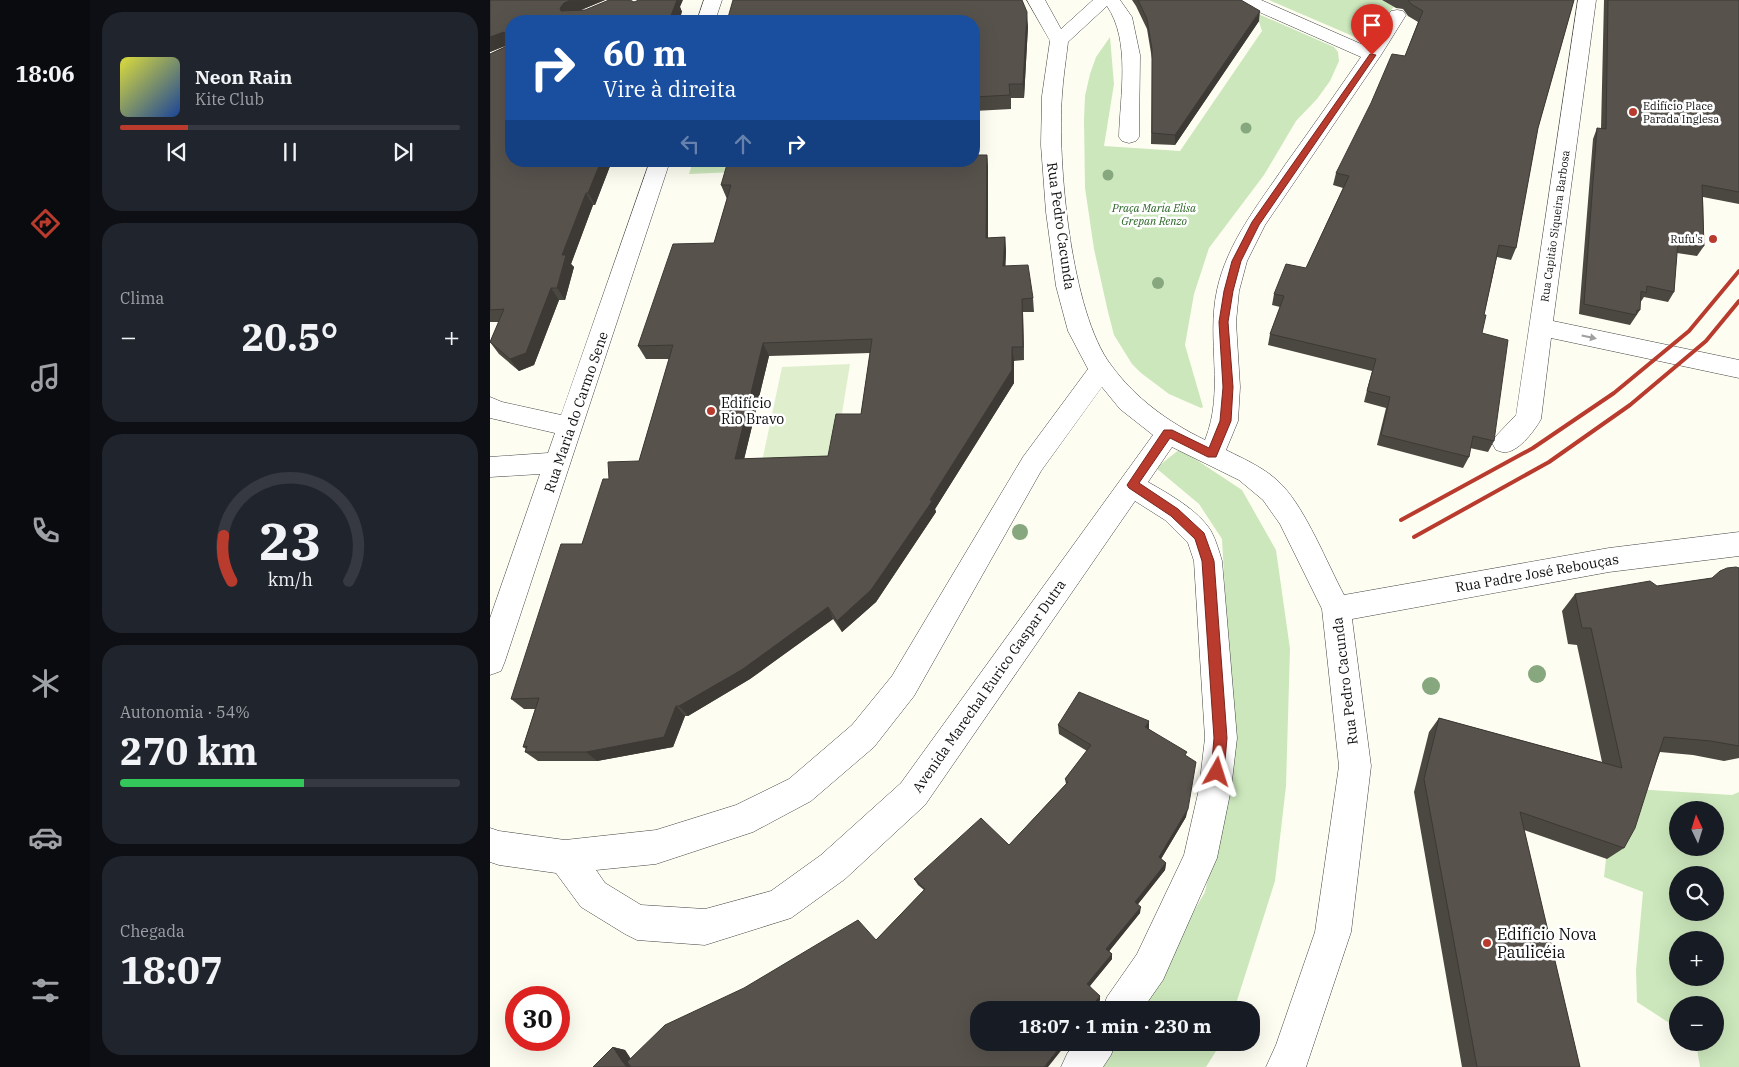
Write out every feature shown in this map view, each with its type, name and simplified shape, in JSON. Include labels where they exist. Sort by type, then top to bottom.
[{"type":"street","points":[[708,15],[713,0]]},
{"type":"street","points":[[1036,0],[1059,41],[1103,0]]},
{"type":"street","points":[[1111,0],[1123,17],[1131,55],[1129,137]]},
{"type":"street","points":[[1247,0],[1372,55]]},
{"type":"street","name":"Rua Capitão Siqueira Barbosa","points":[[1505,443],[1528,419],[1587,0]]},
{"type":"street","points":[[1212,454],[1226,421],[1228,387],[1224,322],[1228,291],[1236,261],[1255,224],[1372,55],[1397,15]]},
{"type":"street","name":"Rua Pedro Cacunda","points":[[1059,41],[1052,96],[1050,144],[1067,286],[1080,331],[1100,370],[1130,402],[1168,433],[1248,473],[1272,492],[1290,517],[1336,609],[1355,766],[1333,932],[1292,1055],[1285,1067]]},
{"type":"street","name":"Rua Maria do Carmo Sene","points":[[490,661],[658,167]]},
{"type":"street","points":[[1541,327],[1739,369]]},
{"type":"street","points":[[490,845],[499,848],[565,857],[656,847],[741,820],[800,790],[863,736],[903,686],[1032,464],[1100,370]]},
{"type":"street","points":[[490,406],[494,410],[571,427]]},
{"type":"street","name":"Avenida Marechal Eurico Gaspar Dutra","points":[[565,857],[594,896],[637,922],[705,928],[779,906],[833,867],[913,794],[1168,433]]},
{"type":"street","points":[[490,467],[558,463]]},
{"type":"street","points":[[1126,1001],[1150,966],[1200,858],[1216,789],[1221,738],[1208,561],[1200,537],[1174,512],[1132,485]]},
{"type":"street","name":"Rua Padre José Rebouças","points":[[1336,609],[1609,560],[1739,544]]},
{"type":"street","points":[[1080,1067],[1092,1051]]},
{"type":"green space","points":[[1269,0],[1382,0],[1394,7],[1362,40]]},
{"type":"green space","name":"Praça Maria Elisa Grepan Renzo","points":[[1256,13],[1334,47],[1338,52],[1339,61],[1330,81],[1317,99],[1296,121],[1264,175],[1209,248],[1194,294],[1185,345],[1203,407],[1201,408],[1169,394],[1141,373],[1132,364],[1114,335],[1094,249],[1085,188],[1085,96],[1096,57],[1110,37],[1114,84],[1104,146],[1180,151],[1262,31]]},
{"type":"green space","points":[[691,167],[737,167],[736,172],[689,174]]},
{"type":"green space","points":[[850,364],[833,469],[760,471],[782,367]]},
{"type":"green space","points":[[1180,449],[1242,490],[1276,550],[1290,649],[1286,786],[1275,881],[1237,1001],[1141,1001],[1205,892],[1233,765],[1222,539],[1199,504],[1156,468]]},
{"type":"green space","points":[[1634,789],[1732,795],[1739,792],[1739,1067],[1700,1067],[1697,1051],[1724,1051],[1724,996],[1669,996],[1669,1023],[1637,1002],[1636,970],[1643,892],[1604,877],[1606,859]]},
{"type":"green space","points":[[1112,1051],[1216,1051],[1206,1067],[1103,1067]]},
{"type":"building","points":[[490,0],[571,0],[564,3],[560,8],[561,11],[585,10],[609,0],[630,0],[634,2],[639,0],[677,0],[671,15],[505,15],[505,33],[490,37]]},
{"type":"building","points":[[733,0],[1022,0],[1027,12],[1023,84],[1009,84],[1010,95],[980,97],[980,15],[729,15]]},
{"type":"building","points":[[1138,0],[1241,0],[1260,11],[1175,135],[1152,133],[1152,49],[1147,19]]},
{"type":"building","points":[[1408,0],[1574,0],[1538,128],[1516,248],[1499,245],[1484,315],[1486,315],[1482,333],[1508,340],[1494,441],[1473,436],[1469,457],[1381,435],[1390,397],[1367,391],[1376,359],[1270,334],[1284,296],[1274,294],[1286,264],[1306,268],[1349,176],[1336,173],[1371,103],[1392,54],[1405,56],[1423,11]]},
{"type":"building","points":[[1608,0],[1739,0],[1739,192],[1702,185],[1704,246],[1678,241],[1674,292],[1647,286],[1646,293],[1641,291],[1640,310],[1637,310],[1636,315],[1584,304],[1597,128],[1606,129]]},
{"type":"building","points":[[505,47],[505,167],[599,167],[588,193],[586,193],[562,255],[566,255],[557,288],[551,288],[526,353],[510,359],[490,342],[504,309],[490,310],[490,54]]},
{"type":"building","points":[[980,155],[987,155],[986,238],[1005,237],[1003,266],[1028,265],[1033,298],[1022,299],[1023,347],[1012,347],[1012,370],[930,500],[933,500],[871,590],[837,621],[828,607],[743,669],[676,706],[664,737],[586,752],[525,752],[527,746],[523,747],[539,698],[511,699],[561,544],[582,544],[603,479],[609,479],[608,462],[639,461],[673,345],[638,346],[673,244],[714,243],[731,185],[721,185],[726,167],[980,167]],"holes":[[[872,339],[861,414],[836,414],[828,456],[735,459],[763,343]]]},
{"type":"building","points":[[1739,568],[1739,746],[1711,741],[1664,737],[1635,828],[1624,848],[1520,812],[1580,1067],[1477,1067],[1424,779],[1439,718],[1622,768],[1591,628],[1582,628],[1575,594],[1650,581],[1657,586],[1712,578],[1720,571]]},
{"type":"building","points":[[1079,692],[1149,721],[1145,727],[1187,752],[1185,755],[1196,762],[1188,809],[1159,857],[1166,863],[1135,902],[1141,907],[1106,949],[1112,954],[1087,984],[1100,996],[1096,1001],[970,1001],[970,1051],[1057,1051],[1044,1067],[631,1067],[627,1062],[665,1025],[744,988],[858,920],[876,940],[925,889],[914,879],[981,818],[1009,845],[1068,782],[1065,779],[1091,745],[1058,725]]},
{"type":"building","points":[[613,1047],[626,1067],[593,1067]]},
{"type":"railway","points":[[1401,520],[1533,448],[1614,393],[1689,331],[1739,271]]},
{"type":"railway","points":[[1414,537],[1549,462],[1630,405],[1706,341],[1739,301]]},
{"type":"place","name":"Edifício Place Parada Inglesa","points":[[1633,112]]},
{"type":"place","name":"Rufu's","points":[[1713,239]]},
{"type":"place","name":"Edifício Rio Bravo","points":[[711,411]]},
{"type":"place","name":"Edifício Nova Paulicéia","points":[[1487,943]]},
{"type":"route","points":[[1217,772],[1221,738],[1208,561],[1200,537],[1174,512],[1132,485],[1168,433],[1212,454],[1226,421],[1228,387],[1224,322],[1228,291],[1236,261],[1255,224],[1372,55]]}]
